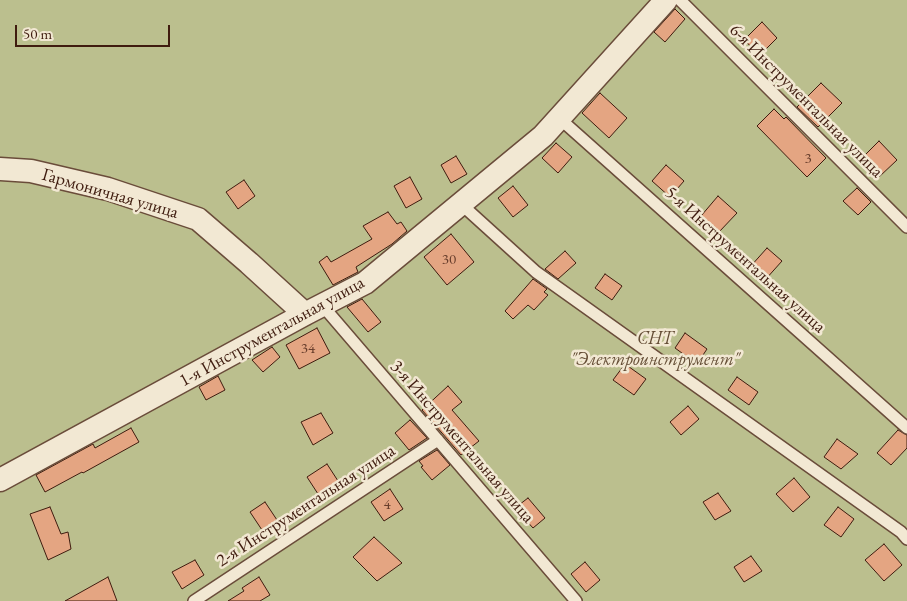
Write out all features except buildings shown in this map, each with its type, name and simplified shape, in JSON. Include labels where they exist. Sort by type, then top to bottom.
[{"type":"street","name":"1-я Инструментальная улица","points":[[0,480],[313,309],[365,283],[543,136],[666,0]]},
{"type":"street","name":"Гармоничная улица","points":[[0,169],[31,171],[108,189],[198,220],[249,263],[313,309]]},
{"type":"lane","name":"6-я Инструментальная улица","points":[[680,0],[907,226]]},
{"type":"lane","name":"5-я Инструментальная улица","points":[[559,118],[907,428]]},
{"type":"lane","points":[[460,204],[536,272],[893,526],[907,539]]},
{"type":"lane","name":"3-я Инструментальная улица","points":[[313,309],[438,440],[576,601]]},
{"type":"lane","name":"2-я Инструментальная улица","points":[[194,601],[438,440]]},
{"type":"green space","name":"СНТ \"Электроинструмент\"","points":[[0,0],[907,0],[907,601],[0,601]]}]
